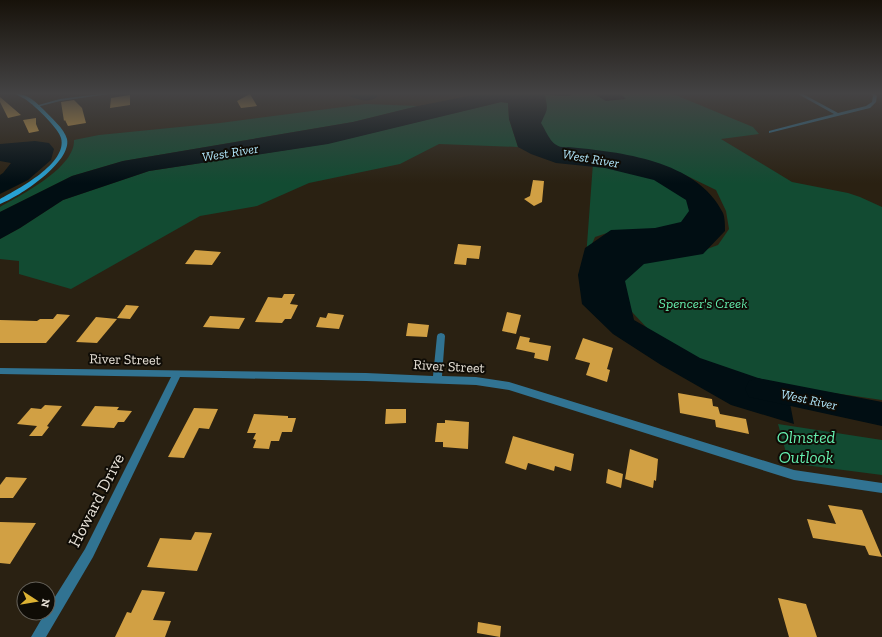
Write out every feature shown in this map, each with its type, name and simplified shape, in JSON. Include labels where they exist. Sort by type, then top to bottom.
[{"type":"main road","points":[[0,202],[45,173],[54,165],[65,150],[64,139],[55,124]]},
{"type":"street","points":[[771,132],[804,124]]},
{"type":"street","points":[[437,380],[441,336]]},
{"type":"street","name":"River Street","points":[[0,371],[366,377],[476,381],[509,386],[794,475],[882,488]]},
{"type":"street","name":"Howard Drive","points":[[38,637],[90,553],[178,374]]},
{"type":"green space","points":[[213,124],[343,124],[123,161],[72,176],[0,212],[0,207],[33,188],[57,170],[66,161],[72,150],[74,140],[99,135]]},
{"type":"green space","points":[[410,124],[511,124],[518,147],[439,144],[400,164],[309,183],[257,206],[200,216],[71,289],[19,274],[19,261],[0,259],[0,239],[63,200],[149,171],[325,144]]},
{"type":"green space","name":"Spencer's Creek","points":[[537,124],[745,124],[753,127],[759,134],[721,139],[792,182],[848,193],[882,207],[882,400],[813,390],[787,388],[715,370],[648,329],[616,295],[613,265],[691,255],[718,245],[729,229],[726,211],[716,190],[681,173],[612,155],[555,149]]},
{"type":"green space","points":[[593,163],[652,174],[697,206],[692,226],[610,232],[595,237],[586,258]]},
{"type":"green space","name":"Olmsted Outlook","points":[[778,424],[882,440],[882,475],[789,463]]},
{"type":"water","points":[[343,124],[412,124],[328,144],[149,171],[63,200],[0,239],[0,212],[72,176],[123,161]]},
{"type":"water","points":[[511,124],[541,124],[549,137],[558,146],[610,152],[655,162],[676,170],[695,181],[711,195],[723,213],[725,220],[725,231],[703,254],[644,264],[625,281],[634,320],[700,358],[787,388],[794,424],[731,405],[661,365],[613,334],[582,304],[578,275],[585,248],[611,230],[655,228],[681,222],[689,211],[686,200],[654,180],[605,168],[556,163],[531,154],[518,147]]},
{"type":"water","points":[[35,141],[49,143],[54,149],[51,160],[28,180],[0,194],[0,175],[11,163],[0,161],[0,144]]},
{"type":"building","points":[[25,124],[36,124],[39,131],[29,133]]},
{"type":"building","points":[[67,124],[82,124],[68,126]]},
{"type":"building","points":[[533,180],[544,181],[542,202],[534,206],[524,199],[530,196]]},
{"type":"building","points":[[458,244],[481,246],[479,259],[467,258],[466,265],[454,264]]},
{"type":"building","points":[[195,250],[221,252],[212,265],[185,264]]},
{"type":"building","points":[[284,294],[295,294],[290,304],[298,305],[291,319],[285,319],[282,323],[255,322],[268,297],[282,298]]},
{"type":"building","points":[[126,305],[139,306],[130,319],[117,318]]},
{"type":"building","points":[[507,312],[521,315],[516,334],[502,331]]},
{"type":"building","points":[[328,313],[344,315],[339,329],[316,327],[320,317],[326,318]]},
{"type":"building","points":[[57,314],[70,315],[46,343],[0,343],[0,320],[37,321],[40,319],[53,319]]},
{"type":"building","points":[[210,316],[245,318],[239,329],[203,327]]},
{"type":"building","points":[[96,317],[117,319],[97,343],[76,342]]},
{"type":"building","points":[[408,323],[429,325],[427,337],[406,336]]},
{"type":"building","points":[[520,336],[530,338],[529,342],[551,346],[548,361],[534,358],[535,353],[516,349]]},
{"type":"building","points":[[583,338],[613,348],[607,369],[610,370],[607,382],[586,375],[590,363],[575,359]]},
{"type":"building","points":[[678,393],[712,399],[713,406],[718,407],[720,414],[746,419],[749,434],[716,427],[715,420],[680,413]]},
{"type":"building","points":[[45,405],[62,406],[47,426],[49,427],[42,436],[29,436],[37,426],[17,424],[31,408],[41,409]]},
{"type":"building","points":[[95,406],[119,407],[117,410],[132,411],[124,422],[118,422],[114,428],[81,426]]},
{"type":"building","points":[[194,408],[218,409],[209,429],[199,428],[184,458],[168,457]]},
{"type":"building","points":[[386,409],[406,409],[406,423],[385,424]]},
{"type":"building","points":[[254,414],[288,416],[288,418],[296,418],[292,432],[282,432],[279,441],[271,441],[269,449],[253,448],[256,440],[253,439],[256,433],[247,433]]},
{"type":"building","points":[[445,420],[469,422],[468,449],[443,447],[443,442],[435,442],[437,423],[445,423]]},
{"type":"building","points":[[513,436],[574,454],[571,471],[555,466],[554,471],[528,463],[526,470],[505,463]]},
{"type":"building","points":[[630,449],[658,459],[656,481],[654,480],[653,488],[625,479]]},
{"type":"building","points":[[608,469],[623,474],[621,488],[606,483]]},
{"type":"building","points":[[6,477],[27,478],[13,498],[0,498],[0,485]]},
{"type":"building","points":[[828,505],[862,510],[882,557],[869,555],[865,546],[813,538],[807,519],[836,524]]},
{"type":"building","points":[[0,522],[36,523],[10,564],[0,563]]},
{"type":"building","points":[[195,532],[212,533],[197,571],[147,567],[160,538],[191,540]]},
{"type":"building","points":[[142,590],[165,592],[153,620],[171,621],[165,637],[115,637],[127,612],[131,613]]},
{"type":"building","points":[[778,598],[806,604],[817,637],[789,637]]},
{"type":"building","points":[[478,622],[501,626],[500,637],[477,633]]},
{"type":"waterway","name":"West River","points":[[758,389],[882,414]]}]
